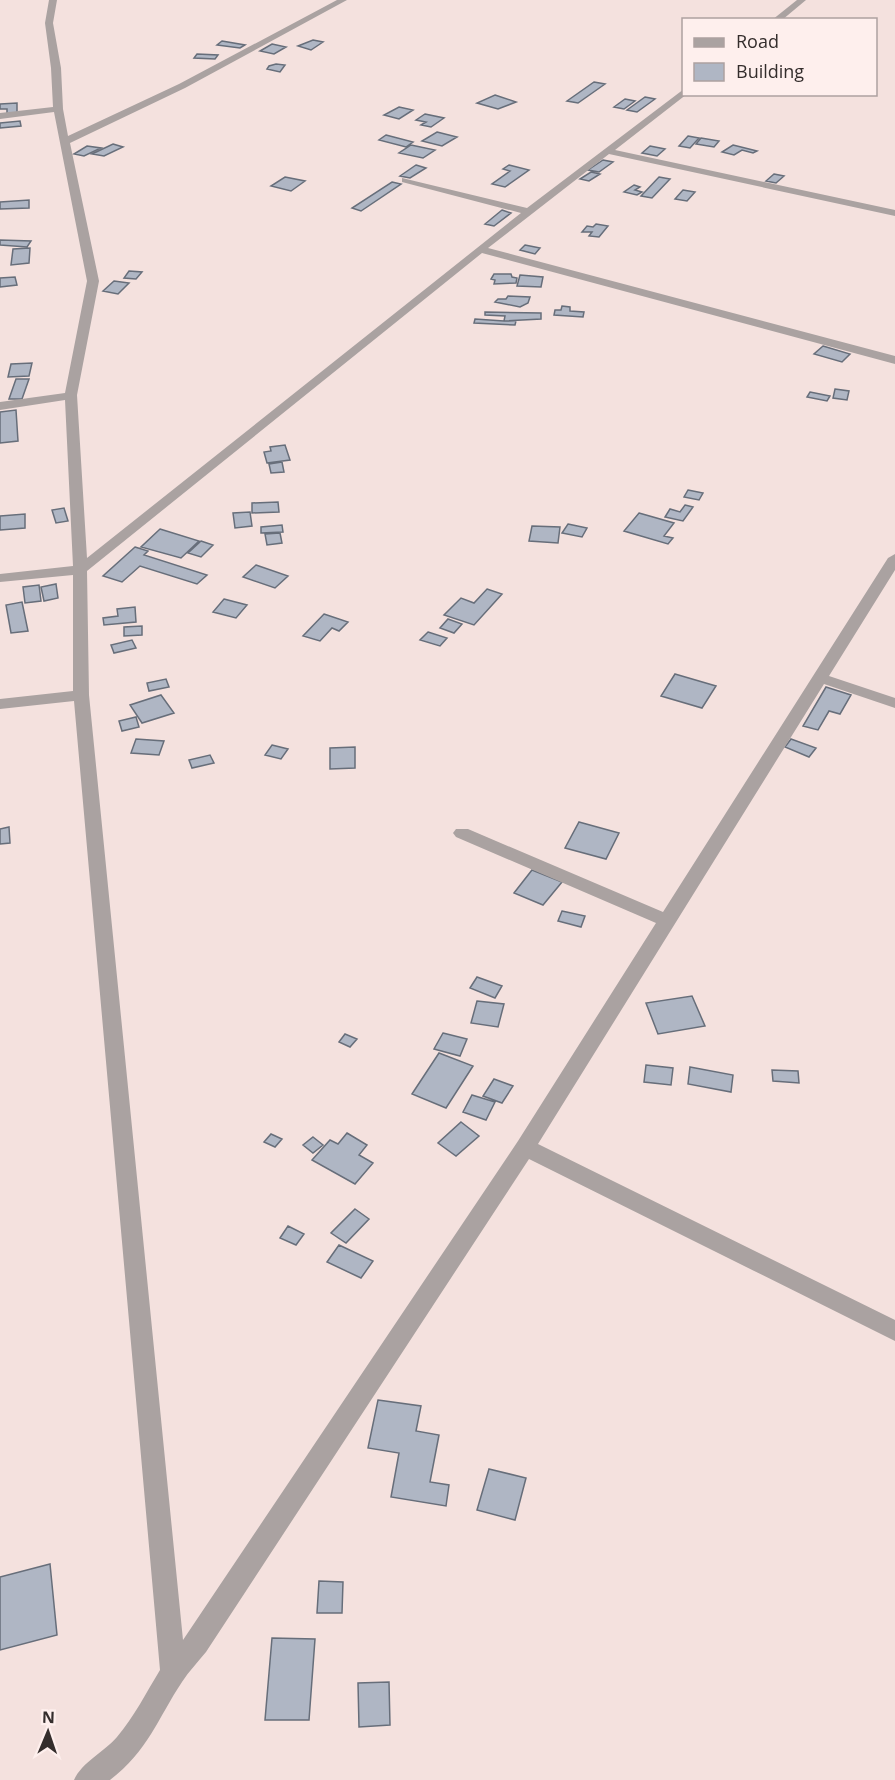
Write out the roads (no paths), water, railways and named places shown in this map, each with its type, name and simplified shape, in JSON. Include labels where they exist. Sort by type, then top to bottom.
[{"type":"street","points":[[53,0],[49,23],[56,68],[58,110],[93,281],[71,395],[80,570],[81,695],[173,1672]]},
{"type":"street","points":[[64,142],[182,86],[343,0]]},
{"type":"street","points":[[779,18],[802,0]]},
{"type":"street","points":[[0,578],[80,570],[480,249],[682,94]]},
{"type":"street","points":[[0,116],[58,110]]},
{"type":"street","points":[[608,151],[895,213]]},
{"type":"street","points":[[406,180],[531,212]]},
{"type":"street","points":[[480,249],[895,360]]},
{"type":"street","points":[[0,406],[52,400],[71,395]]},
{"type":"street","points":[[88,1780],[126,1747],[145,1722],[173,1672],[197,1643],[525,1148],[895,558]]},
{"type":"street","points":[[820,678],[895,703]]},
{"type":"street","points":[[0,704],[81,695]]},
{"type":"street","points":[[462,833],[668,921]]},
{"type":"street","points":[[525,1148],[895,1331]]}]
